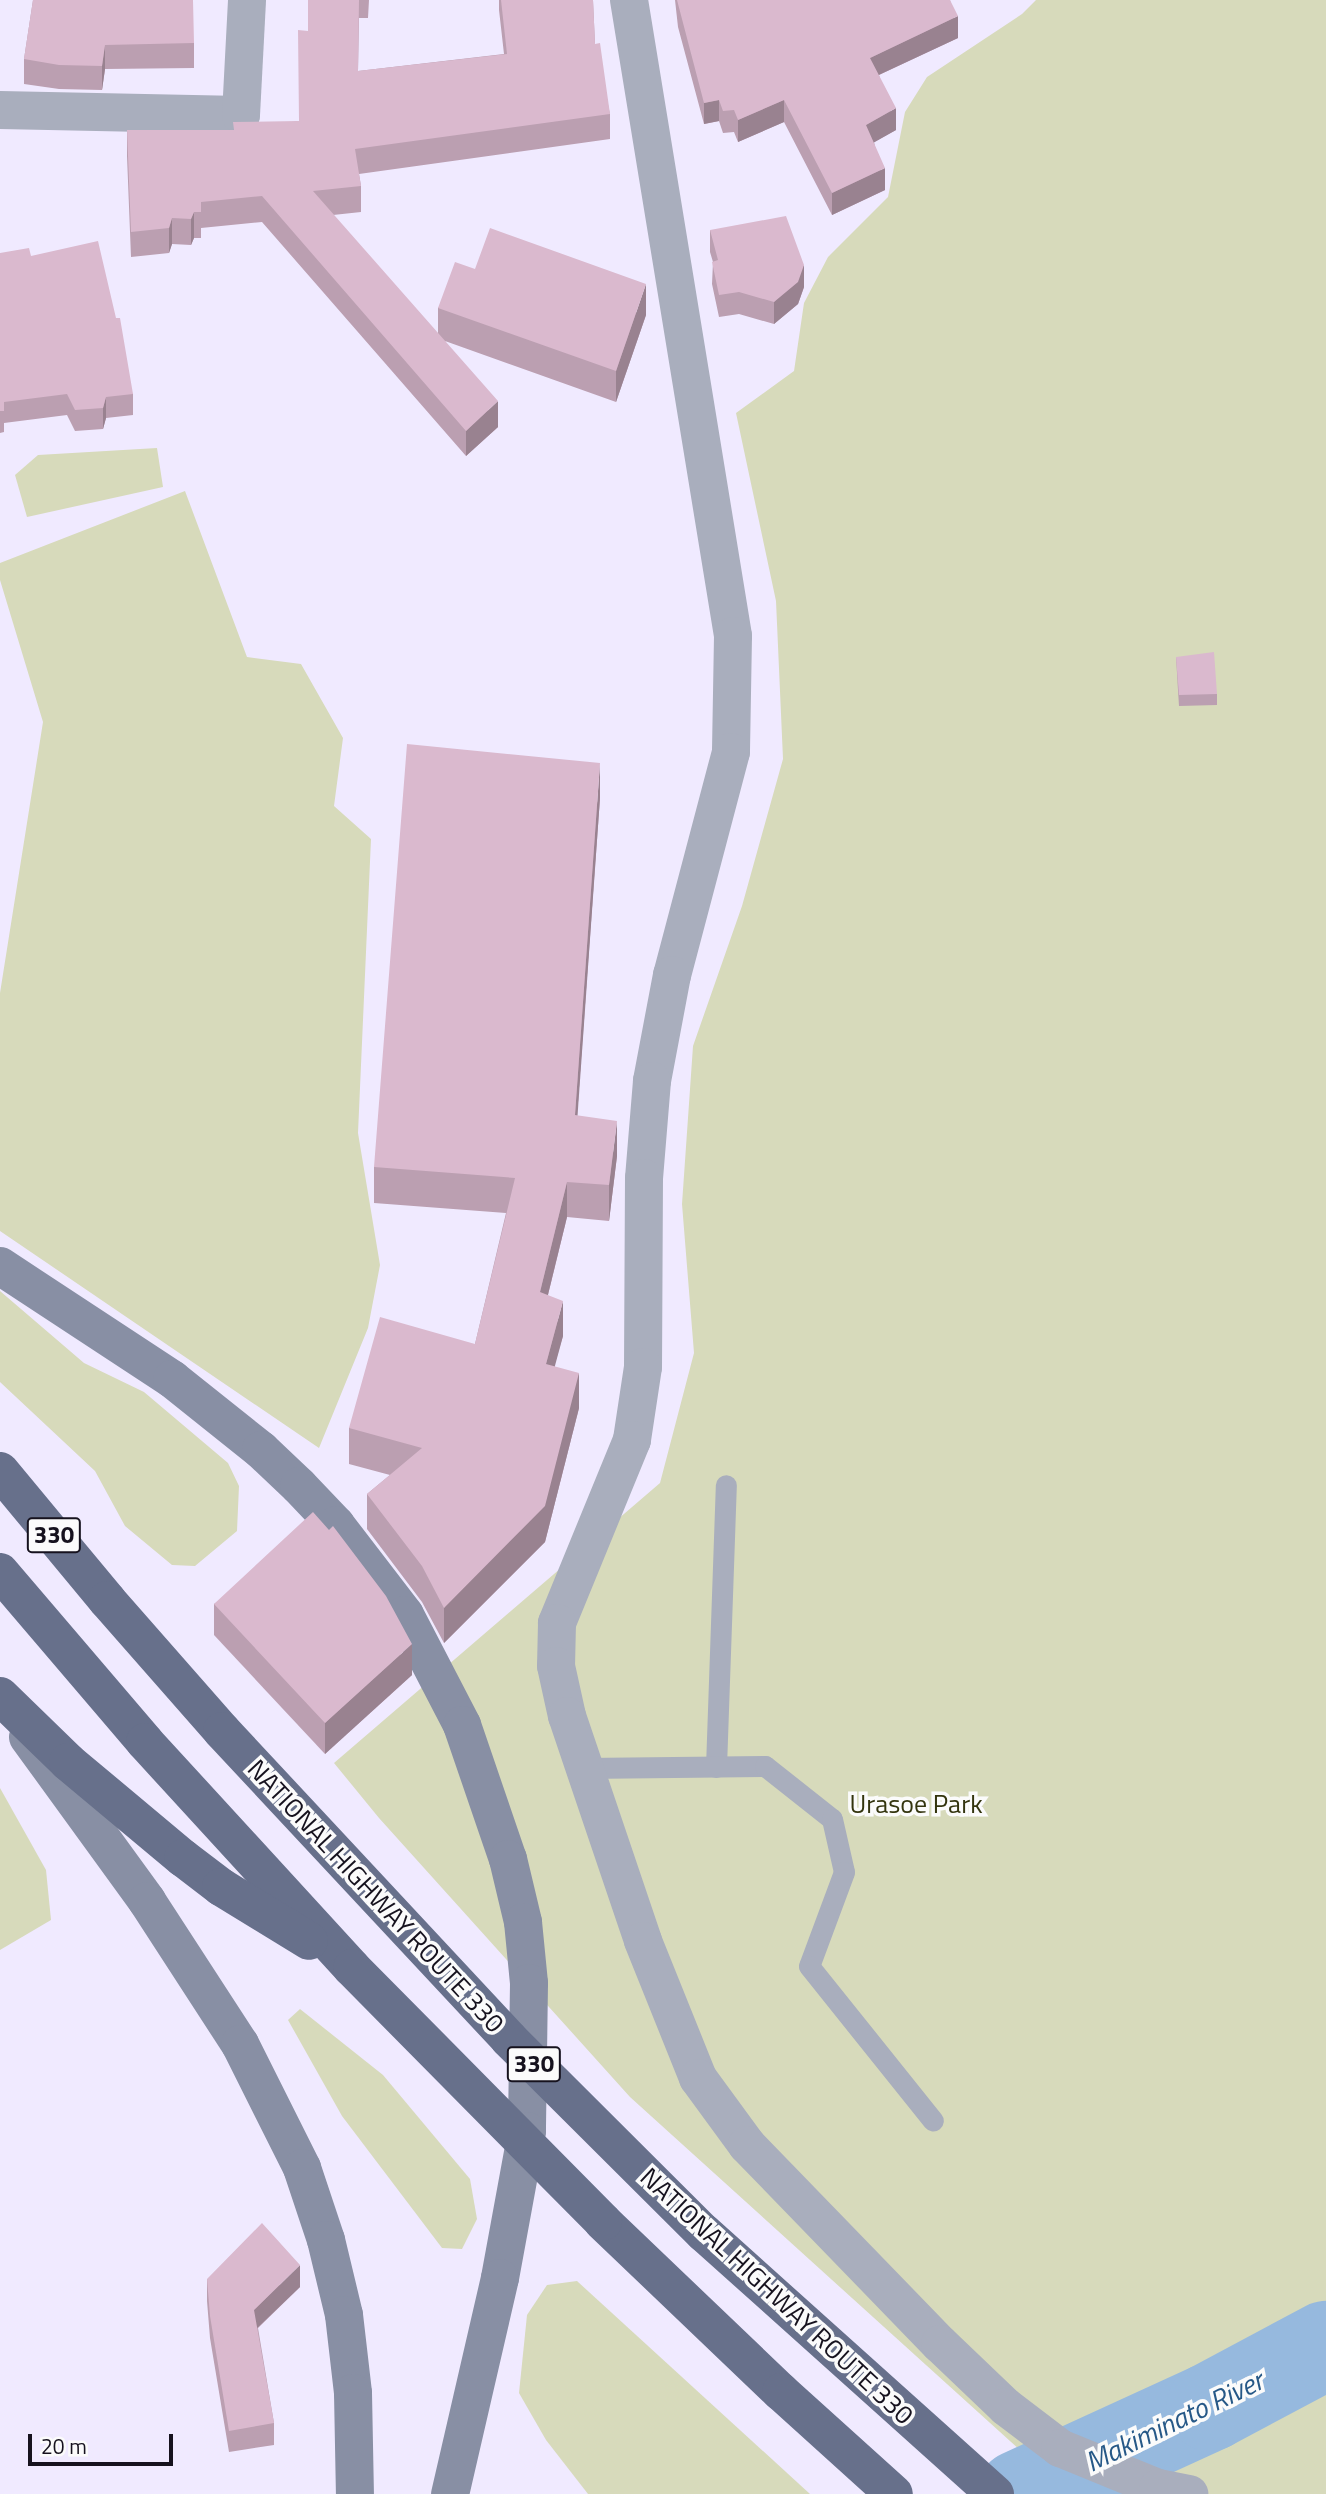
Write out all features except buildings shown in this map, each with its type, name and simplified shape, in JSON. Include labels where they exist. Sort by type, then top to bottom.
[{"type":"highway","name":"NATIONAL HIGHWAY ROUTE 330","points":[[0,1471],[107,1600],[222,1731],[509,2039],[704,2232],[995,2494]]},
{"type":"highway","name":"330","points":[[0,1572],[233,1841],[352,1968],[691,2309],[894,2494]]},
{"type":"highway","name":"330","points":[[0,1697],[68,1762],[202,1873],[352,1968]]},
{"type":"main road","points":[[0,1266],[172,1379],[261,1450],[336,1525],[405,1615],[462,1725],[508,1858],[523,1922],[529,1983],[527,2131],[500,2278],[450,2494]]},
{"type":"main road","points":[[0,1697],[147,1901],[240,2045],[302,2168],[326,2240],[344,2315],[353,2393],[355,2494]]},
{"type":"street","points":[[0,110],[241,115],[247,0]]},
{"type":"street","points":[[629,0],[733,636],[731,752],[672,975],[652,1081],[644,1178],[643,1367],[632,1440],[557,1623],[556,1666],[584,1768],[643,1941],[698,2078],[747,2146],[940,2344],[1006,2407],[1060,2448],[1158,2488],[1189,2494]]},
{"type":"lane","points":[[716,1767],[726,1485]]},
{"type":"lane","points":[[584,1768],[765,1766],[832,1819],[844,1872],[810,1966],[933,2121]]},
{"type":"green space","name":"Urasoe Park","points":[[1036,0],[1326,0],[1326,2494],[1098,2494],[1043,2471],[630,2097],[379,1818],[334,1763],[660,1483],[694,1353],[682,1204],[693,1046],[742,906],[783,759],[776,601],[736,413],[794,371],[804,303],[828,257],[888,197],[905,112],[927,77],[1022,14]]},
{"type":"green space","points":[[157,448],[163,487],[27,517],[15,475],[38,455]]},
{"type":"green space","points":[[185,491],[247,657],[301,664],[343,738],[334,806],[371,839],[358,1133],[380,1265],[368,1328],[319,1448],[0,1231],[0,993],[43,722],[0,580],[0,563]]},
{"type":"green space","points":[[0,1291],[84,1363],[144,1392],[228,1463],[239,1486],[237,1531],[195,1566],[172,1565],[125,1526],[95,1471],[0,1382]]},
{"type":"green space","points":[[0,1788],[46,1870],[51,1920],[0,1950]]},
{"type":"green space","points":[[300,2009],[383,2075],[470,2179],[477,2219],[462,2249],[442,2248],[342,2116],[288,2020]]},
{"type":"green space","points":[[577,2281],[810,2494],[588,2494],[546,2440],[519,2393],[527,2315],[547,2285]]},
{"type":"waterway","name":"Makiminato River","points":[[1020,2494],[1210,2407],[1326,2345]]}]
